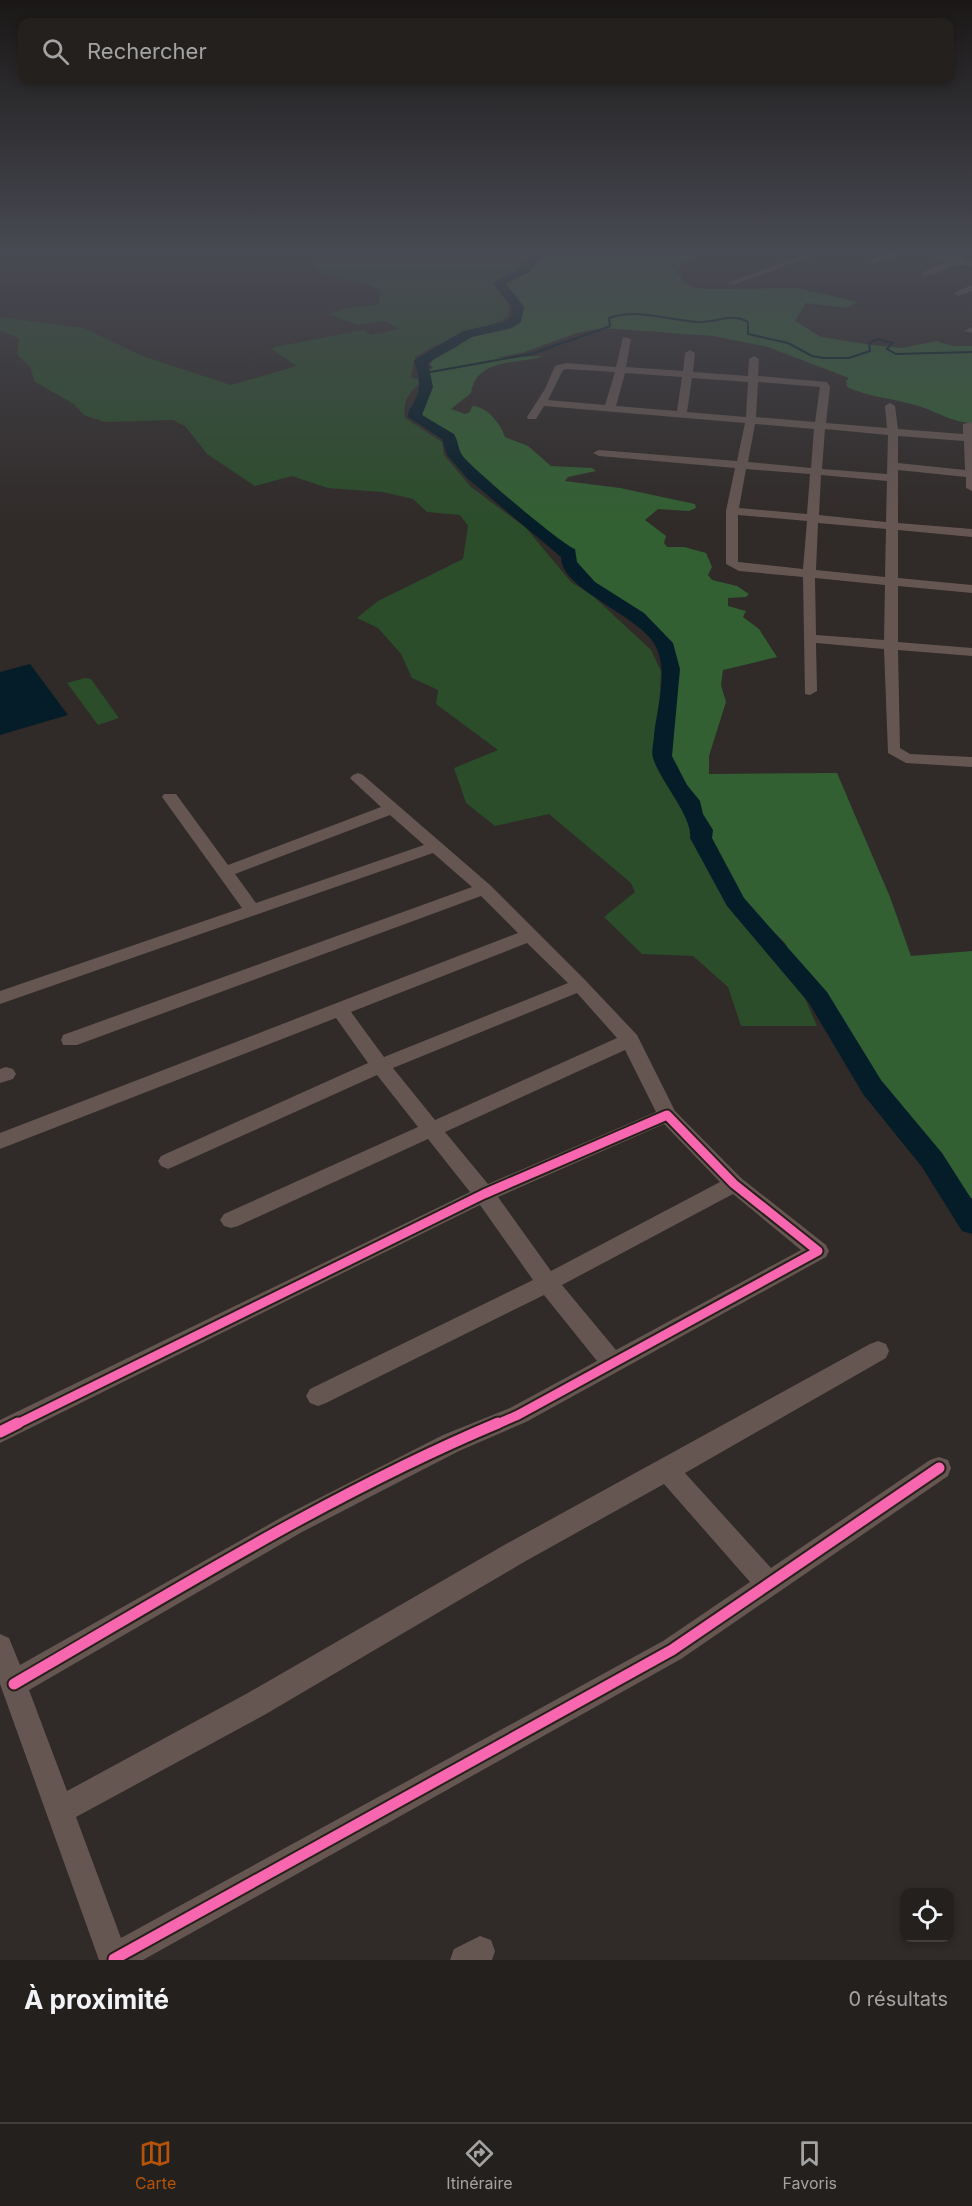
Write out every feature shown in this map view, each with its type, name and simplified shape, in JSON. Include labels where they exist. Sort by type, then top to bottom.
[{"type":"street","points":[[610,407],[625,342]]},
{"type":"street","points":[[682,413],[685,376],[690,353]]},
{"type":"street","points":[[754,359],[751,419],[732,511],[732,564],[739,567],[972,590]]},
{"type":"street","points":[[532,417],[561,366],[823,384],[825,387],[818,442],[809,573],[810,691]]},
{"type":"street","points":[[542,403],[822,424],[968,438]]},
{"type":"street","points":[[890,406],[893,430],[891,646],[893,750],[906,758],[972,762]]},
{"type":"street","points":[[968,424],[972,488]]},
{"type":"street","points":[[599,453],[816,470],[971,474]]},
{"type":"street","points":[[732,511],[972,533]]},
{"type":"street","points":[[809,638],[972,652]]},
{"type":"street","points":[[14,1684],[293,1524],[451,1443],[518,1415],[818,1251],[734,1184],[667,1115],[630,1040],[580,985],[528,936],[484,889],[358,778]]},
{"type":"street","points":[[170,797],[253,911]]},
{"type":"street","points":[[225,872],[393,808]]},
{"type":"street","points":[[0,998],[437,846]]},
{"type":"street","points":[[70,1040],[484,889]]},
{"type":"street","points":[[0,1142],[341,1011],[528,936]]},
{"type":"street","points":[[168,1161],[380,1066],[580,985]]},
{"type":"street","points":[[341,1011],[380,1066],[484,1194],[547,1283],[613,1364]]},
{"type":"street","points":[[231,1220],[630,1040]]},
{"type":"street","points":[[0,1432],[484,1194],[667,1115]]},
{"type":"street","points":[[318,1395],[547,1283],[734,1184]]},
{"type":"street","points":[[59,1811],[256,1704],[505,1558],[878,1351]]},
{"type":"street","points":[[0,1647],[114,1960],[672,1650],[939,1468]]},
{"type":"street","points":[[666,1469],[768,1583]]},
{"type":"green space","points":[[18,342],[114,342],[142,356],[231,385],[297,366],[270,348],[299,342],[447,342],[436,345],[415,357],[411,378],[418,379],[419,384],[407,399],[405,418],[442,442],[444,455],[471,487],[526,528],[571,582],[593,596],[651,650],[661,671],[657,751],[721,886],[800,987],[817,1026],[741,1026],[728,987],[693,956],[642,954],[604,917],[635,892],[631,883],[549,814],[495,826],[466,803],[454,768],[498,750],[436,704],[438,690],[412,678],[401,654],[378,628],[357,618],[378,601],[463,559],[468,526],[460,515],[427,512],[413,499],[383,492],[328,488],[292,476],[255,486],[207,454],[185,426],[173,420],[105,422],[84,415],[74,404],[35,382],[30,367],[17,354]]},
{"type":"green space","points":[[463,342],[551,342],[522,353],[495,358],[544,356],[500,364],[481,373],[471,393],[451,409],[465,414],[470,412],[472,406],[483,409],[497,421],[505,437],[528,446],[551,466],[592,468],[596,471],[568,477],[565,481],[620,488],[695,504],[696,508],[689,511],[658,509],[645,520],[666,536],[664,543],[667,547],[684,547],[706,553],[712,567],[708,575],[712,580],[737,586],[749,594],[746,597],[728,598],[728,606],[746,611],[743,617],[759,629],[777,657],[723,670],[721,685],[726,702],[709,756],[709,774],[837,773],[890,897],[911,956],[972,951],[972,1198],[962,1197],[927,1147],[915,1139],[840,1025],[828,999],[800,970],[785,943],[744,904],[727,880],[711,848],[694,800],[678,778],[667,750],[670,716],[678,684],[675,655],[663,636],[639,613],[594,586],[577,565],[574,553],[562,548],[520,508],[482,480],[460,455],[454,438],[421,414],[421,408],[431,385],[429,370],[433,368],[430,364],[435,357]]},
{"type":"green space","points":[[745,342],[856,342],[902,348],[929,342],[972,346],[972,423],[915,405],[855,390],[847,387],[846,381],[849,378],[768,347]]},
{"type":"green space","points":[[85,678],[91,679],[119,718],[98,725],[67,683]]},
{"type":"water","points":[[30,664],[68,715],[0,735],[0,672]]},
{"type":"waterway","points":[[454,342],[421,362],[426,387],[423,398],[415,410],[415,417],[449,437],[454,455],[472,475],[548,537],[563,553],[569,553],[569,563],[589,586],[638,617],[664,643],[671,669],[662,756],[678,788],[690,801],[692,814],[702,830],[701,838],[735,901],[818,998],[872,1087],[932,1160],[972,1223]]},
{"type":"waterway","points":[[425,373],[531,354],[564,342]]},
{"type":"waterway","points":[[786,342],[812,356],[823,358],[849,358],[870,351],[870,342]]},
{"type":"waterway","points":[[890,342],[892,343],[887,349],[896,354],[972,352]]},
{"type":"cycle path","points":[[0,1432],[484,1194],[667,1115],[734,1184],[818,1251],[518,1415],[451,1443],[293,1524],[14,1684]]},
{"type":"cycle path","points":[[114,1959],[672,1650],[939,1468]]}]
